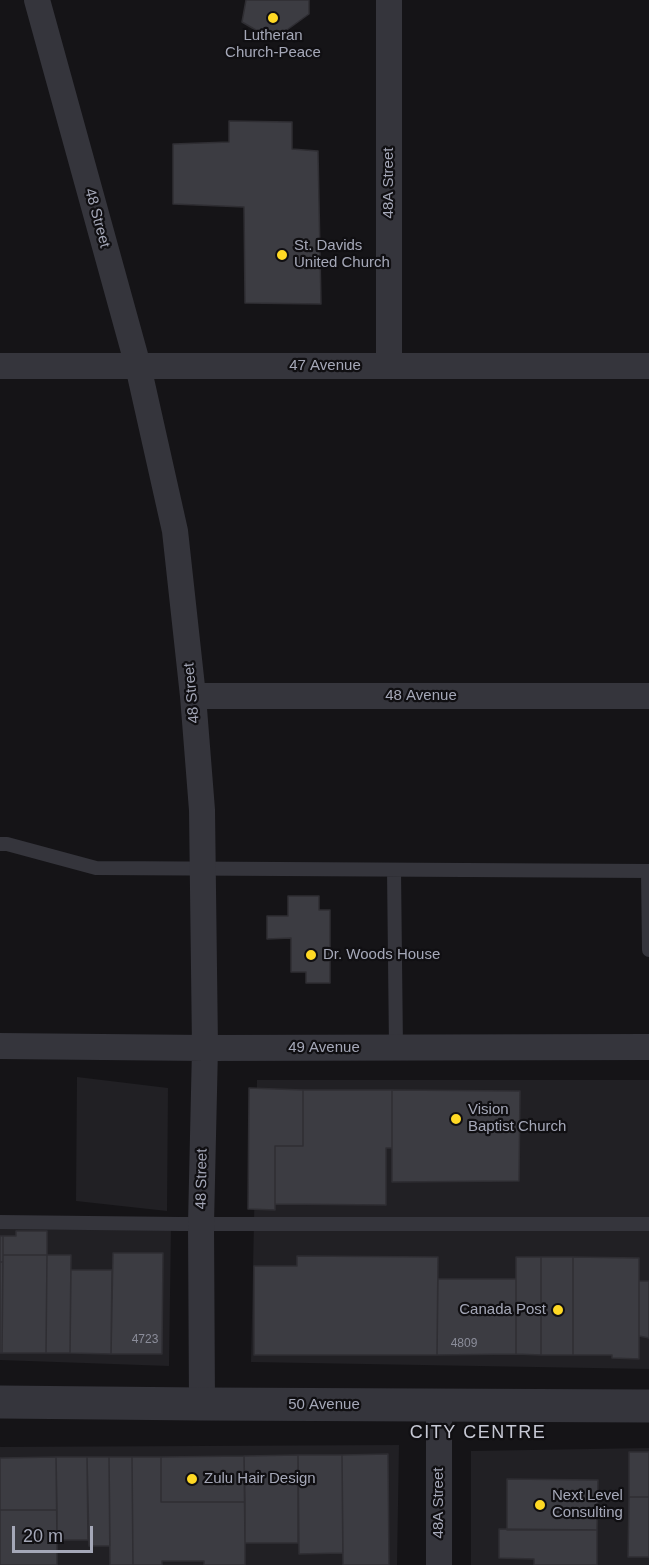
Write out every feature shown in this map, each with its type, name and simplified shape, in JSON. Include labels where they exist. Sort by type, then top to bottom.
[{"type":"street","name":"48 Street","points":[[37,0],[138,366],[175,531],[194,696],[202,810],[205,1048],[201,1224],[202,1404]]},
{"type":"street","name":"48A Street","points":[[389,0],[389,366]]},
{"type":"street","name":"47 Avenue","points":[[0,366],[649,366]]},
{"type":"street","name":"48 Avenue","points":[[194,696],[649,696]]},
{"type":"street","name":"49 Avenue","points":[[0,1046],[649,1047]]},
{"type":"street","name":"50 Avenue","points":[[0,1402],[649,1406]]},
{"type":"street","name":"48A Street","points":[[439,1405],[439,1565]]},
{"type":"lane","points":[[0,844],[96,868],[648,871],[649,950]]},
{"type":"lane","points":[[394,870],[396,1048]]},
{"type":"lane","points":[[0,1222],[649,1224]]},
{"type":"shaded area","points":[[77,1077],[168,1088],[167,1211],[76,1201]]},
{"type":"shaded area","points":[[257,1080],[649,1080],[649,1369],[251,1362]]},
{"type":"shaded area","points":[[0,1223],[171,1227],[169,1366],[0,1360]]},
{"type":"shaded area","points":[[399,1445],[397,1565],[0,1565],[0,1447]]},
{"type":"shaded area","points":[[649,1448],[649,1565],[471,1565],[471,1451]]},
{"type":"building","name":"Lutheran Church-Peace","points":[[246,0],[309,0],[309,14],[273,40],[242,22]]},
{"type":"building","name":"St. Davids United Church","points":[[229,121],[292,122],[292,149],[318,151],[321,304],[245,303],[244,207],[173,204],[173,144],[229,142]]},
{"type":"building","name":"Dr. Woods House","points":[[288,896],[319,896],[319,910],[330,910],[330,983],[306,983],[306,972],[291,972],[291,938],[267,939],[267,916],[288,916]]},
{"type":"building","points":[[249,1088],[303,1090],[303,1146],[275,1146],[275,1210],[248,1209]]},
{"type":"building","points":[[303,1090],[392,1090],[392,1148],[386,1148],[386,1205],[275,1204],[275,1146],[303,1146]]},
{"type":"building","name":"Vision Baptist Church","points":[[392,1090],[520,1091],[519,1181],[392,1182]]},
{"type":"building","points":[[16,1231],[47,1231],[47,1255],[3,1255],[3,1236],[16,1236]]},
{"type":"building","points":[[0,1236],[3,1236],[3,1262],[0,1262]]},
{"type":"building","points":[[113,1253],[163,1253],[162,1354],[111,1354]]},
{"type":"building","points":[[3,1255],[47,1255],[46,1353],[2,1353]]},
{"type":"building","points":[[47,1255],[71,1255],[70,1353],[46,1353]]},
{"type":"building","points":[[297,1256],[438,1257],[437,1355],[254,1355],[254,1266],[297,1266]]},
{"type":"building","points":[[516,1257],[541,1257],[541,1355],[516,1354]]},
{"type":"building","points":[[541,1257],[573,1257],[573,1355],[541,1355]]},
{"type":"building","points":[[573,1257],[639,1258],[639,1359],[612,1358],[612,1355],[573,1355]]},
{"type":"building","points":[[0,1262],[3,1262],[2,1353],[0,1353]]},
{"type":"building","points":[[71,1270],[112,1270],[111,1354],[70,1353]]},
{"type":"building","points":[[438,1279],[516,1279],[516,1354],[437,1355]]},
{"type":"building","points":[[639,1281],[649,1281],[649,1338],[639,1336]]},
{"type":"building","points":[[629,1452],[649,1452],[649,1497],[629,1497]]},
{"type":"building","points":[[388,1454],[389,1565],[343,1565],[342,1455]]},
{"type":"building","points":[[298,1455],[298,1543],[245,1543],[244,1456]]},
{"type":"building","points":[[298,1455],[342,1455],[343,1553],[299,1554]]},
{"type":"building","points":[[244,1456],[245,1502],[161,1502],[161,1457]]},
{"type":"building","points":[[56,1457],[57,1510],[0,1510],[0,1458]]},
{"type":"building","points":[[56,1457],[87,1457],[88,1540],[57,1540]]},
{"type":"building","points":[[87,1457],[109,1457],[110,1546],[89,1546]]},
{"type":"building","points":[[109,1457],[132,1457],[133,1565],[110,1565]]},
{"type":"building","points":[[132,1457],[161,1457],[161,1502],[245,1502],[245,1565],[204,1565],[204,1561],[162,1561],[162,1565],[133,1565]]},
{"type":"building","points":[[507,1479],[598,1480],[597,1530],[507,1530]]},
{"type":"building","points":[[629,1497],[649,1497],[649,1557],[628,1557]]},
{"type":"building","points":[[0,1510],[57,1510],[57,1565],[0,1565]]},
{"type":"building","points":[[499,1529],[597,1530],[597,1565],[534,1565],[534,1559],[499,1558]]},
{"type":"place","name":"Lutheran Church-Peace","points":[[273,18]]},
{"type":"place","name":"St. Davids United Church","points":[[282,255]]},
{"type":"place","name":"Dr. Woods House","points":[[311,955]]},
{"type":"place","name":"Vision Baptist Church","points":[[456,1119]]},
{"type":"place","name":"Canada Post","points":[[558,1310]]},
{"type":"place","name":"Zulu Hair Design","points":[[192,1479]]},
{"type":"place","name":"Next Level Consulting","points":[[540,1505]]},
{"type":"district","name":"CITY CENTRE","points":[[478,1433]]}]
